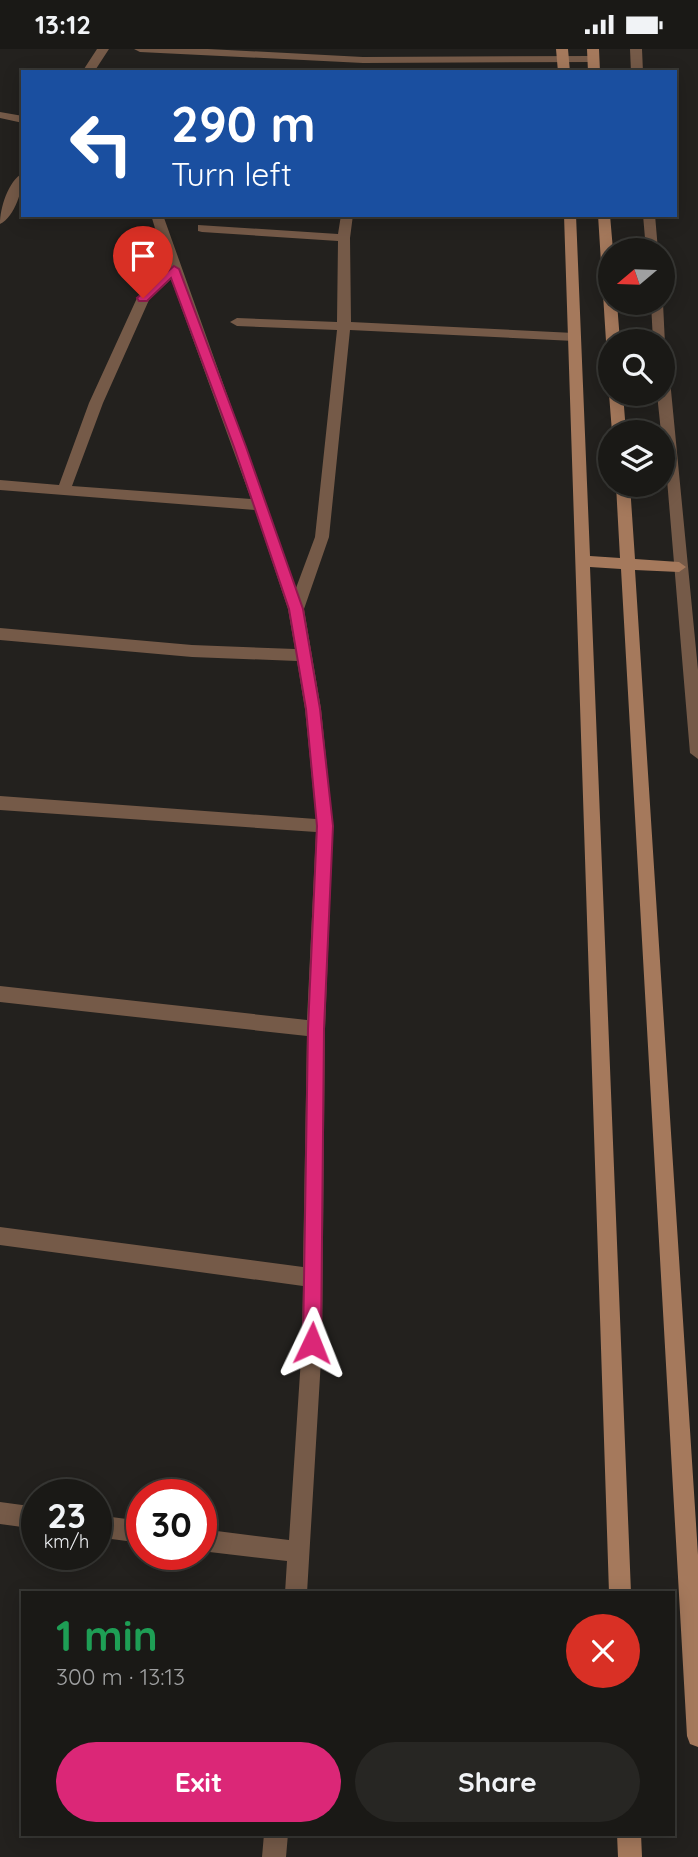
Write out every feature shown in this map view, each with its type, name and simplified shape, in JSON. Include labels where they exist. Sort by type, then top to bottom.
[{"type":"street","points":[[89,70],[103,49]]},
{"type":"street","points":[[140,49],[362,60],[593,60]]},
{"type":"street","points":[[636,49],[638,70]]},
{"type":"street","points":[[0,115],[21,120]]},
{"type":"street","points":[[1,215],[21,180]]},
{"type":"street","points":[[158,217],[296,609],[313,709],[325,826],[316,1029],[314,1278],[296,1591]]},
{"type":"street","points":[[296,609],[322,537],[344,328],[344,238],[347,217]]},
{"type":"street","points":[[570,217],[620,1591]]},
{"type":"street","points":[[604,217],[612,329]]},
{"type":"street","points":[[649,217],[651,238]]},
{"type":"street","points":[[202,228],[344,238]]},
{"type":"street","points":[[64,489],[96,404],[143,298],[174,269]]},
{"type":"street","points":[[237,322],[574,337]]},
{"type":"street","points":[[665,406],[698,753]]},
{"type":"street","points":[[0,485],[258,505]]},
{"type":"street","points":[[625,497],[643,565],[698,1735]]},
{"type":"street","points":[[582,561],[679,567]]},
{"type":"street","points":[[0,634],[192,651],[304,655]]},
{"type":"street","points":[[0,803],[325,826]]},
{"type":"street","points":[[0,994],[316,1029]]},
{"type":"street","points":[[0,1236],[314,1278]]},
{"type":"street","points":[[0,1513],[21,1516]]},
{"type":"street","points":[[217,1541],[299,1552]]},
{"type":"street","points":[[274,1857],[276,1836]]},
{"type":"street","points":[[629,1836],[630,1857]]},
{"type":"route","points":[[143,298],[174,269],[296,609],[313,709],[325,826],[316,1029],[312,1343]]}]
